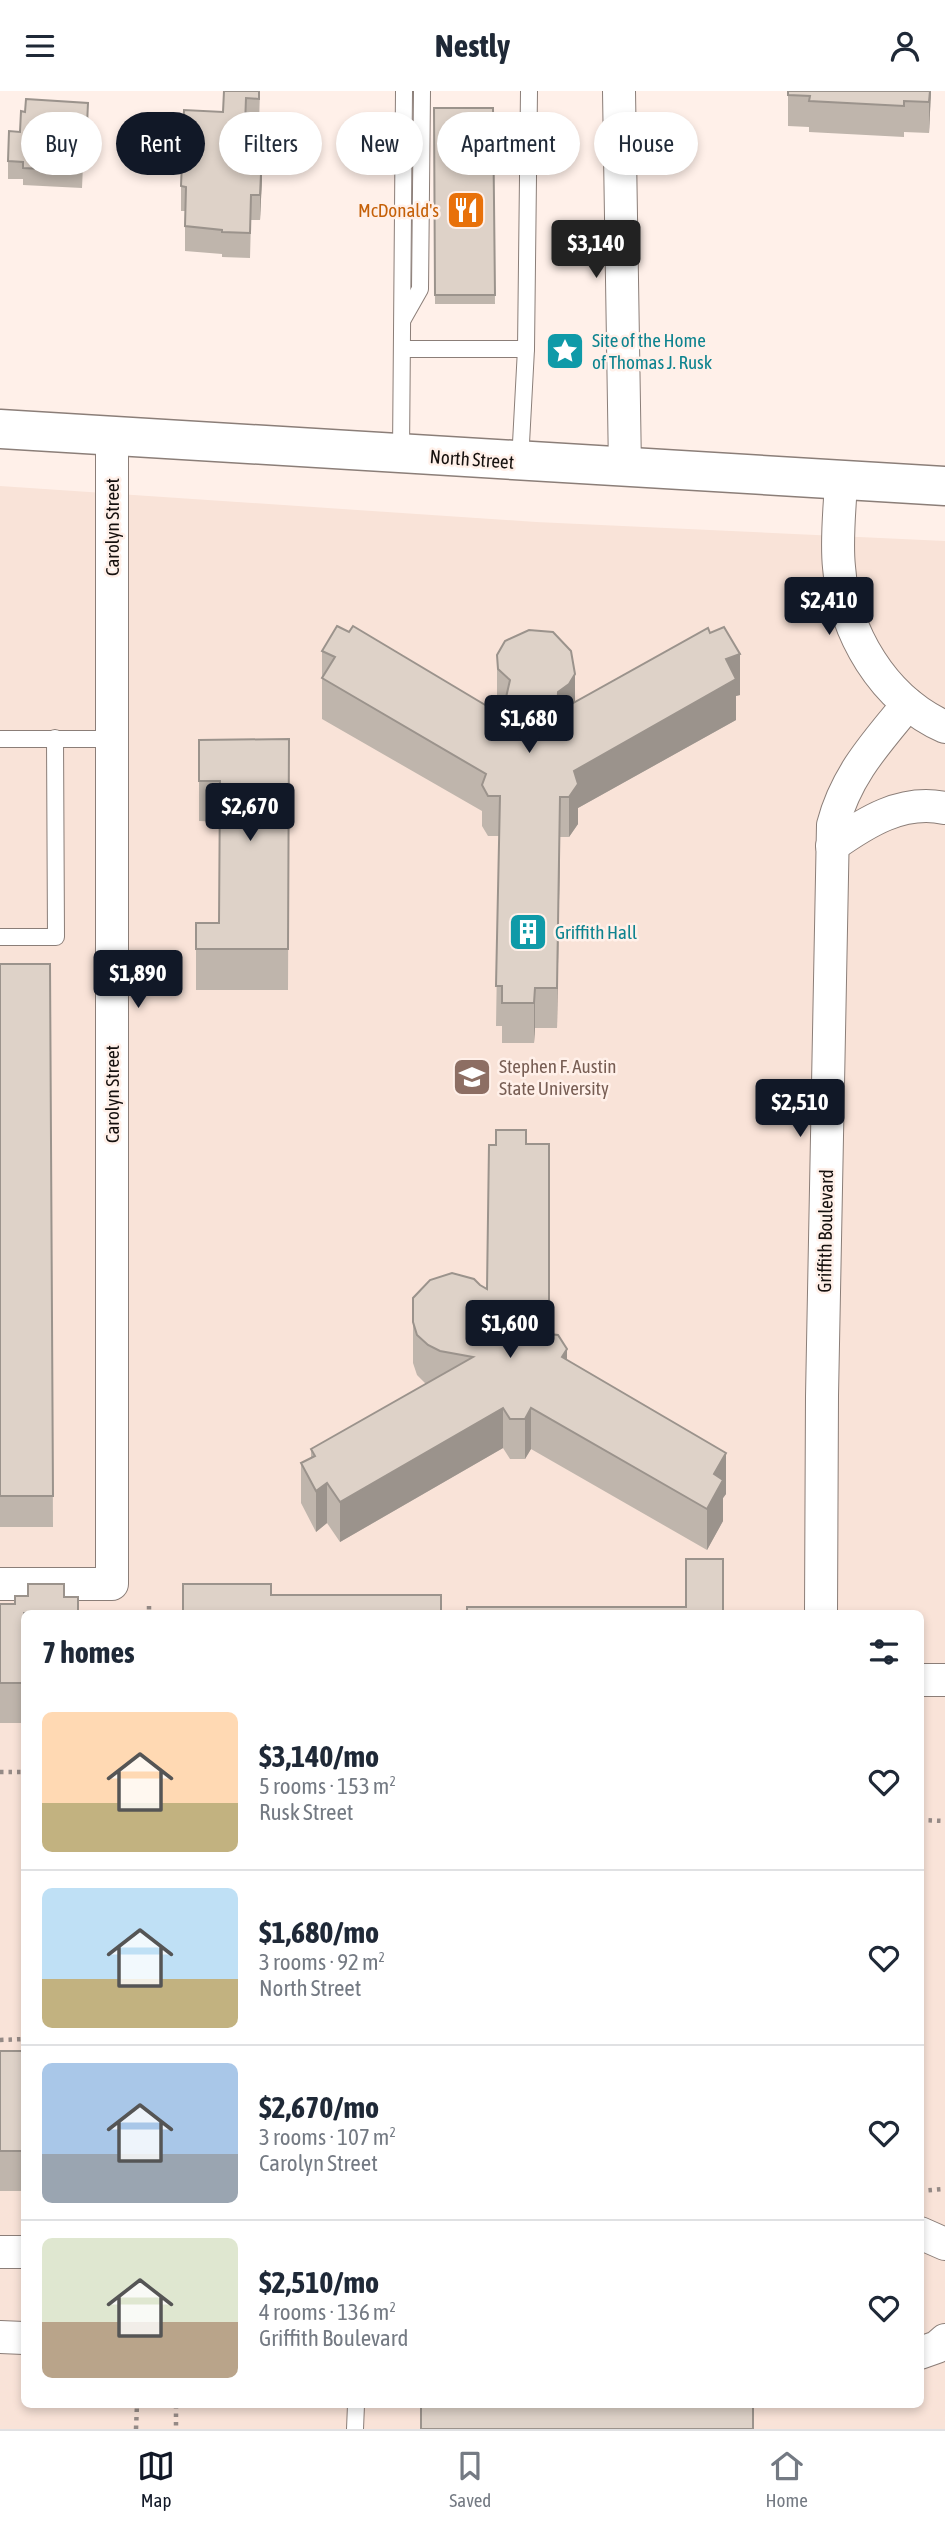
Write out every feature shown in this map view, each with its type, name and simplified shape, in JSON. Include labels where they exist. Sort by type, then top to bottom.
[{"type":"main road","name":"North Street","points":[[0,429],[945,487]]},
{"type":"street","points":[[619,91],[625,468]]},
{"type":"street","name":"Carolyn Street","points":[[0,1584],[111,1584],[112,437]]},
{"type":"street","points":[[841,480],[839,565],[842,593],[851,622],[876,670],[908,704],[929,720],[945,727]]},
{"type":"street","name":"Griffith Boulevard","points":[[821,1610],[822,1382],[833,825],[844,791],[861,763],[908,704]]},
{"type":"street","points":[[832,846],[863,824],[903,808],[923,805],[945,808]]},
{"type":"street","points":[[924,1680],[945,1680]]},
{"type":"street","points":[[0,2252],[21,2252]]},
{"type":"street","points":[[0,2337],[21,2337]]},
{"type":"street","points":[[924,2352],[937,2347],[945,2340]]},
{"type":"lane","points":[[401,454],[404,91]]},
{"type":"lane","points":[[402,321],[420,289],[422,99],[432,91]]},
{"type":"lane","points":[[520,462],[526,349],[529,91]]},
{"type":"lane","points":[[402,349],[526,349]]},
{"type":"lane","points":[[0,936],[56,936],[55,738]]},
{"type":"lane","points":[[0,739],[112,739]]},
{"type":"lane","points":[[355,2429],[356,2408]]},
{"type":"path","points":[[0,1772],[21,1772]]},
{"type":"path","points":[[924,1820],[945,1821]]},
{"type":"path","points":[[0,2040],[21,2039]]},
{"type":"path","points":[[924,2191],[943,2189]]},
{"type":"path","points":[[136,2429],[137,2408]]},
{"type":"path","points":[[176,2408],[176,2429]]},
{"type":"shaded area","name":"Stephen F. Austin State University","points":[[0,486],[536,522],[945,541],[945,2429],[0,2429]]},
{"type":"building","points":[[224,91],[259,91],[259,99],[246,98],[245,112],[223,112]]},
{"type":"building","points":[[788,91],[930,91],[929,102],[904,101],[904,106],[809,101],[810,96],[788,95]]},
{"type":"building","points":[[26,99],[88,103],[88,112],[25,112]]},
{"type":"building","points":[[434,108],[493,108],[493,112],[437,112],[437,175],[494,175],[495,295],[435,295]]},
{"type":"building","points":[[184,110],[223,112],[219,112],[219,175],[261,175],[260,195],[251,195],[250,233],[185,226],[186,187],[181,186],[181,175],[205,175],[205,112]]},
{"type":"building","points":[[21,111],[25,112],[21,112],[21,162],[8,161],[9,131],[20,132]]},
{"type":"building","name":"Griffith Hall","points":[[337,626],[349,632],[353,626],[502,715],[510,680],[498,669],[497,655],[505,641],[529,630],[553,632],[571,651],[575,674],[569,684],[558,692],[557,712],[708,628],[710,633],[724,627],[740,654],[726,659],[736,679],[574,771],[578,784],[569,797],[560,797],[557,988],[535,988],[534,1003],[502,1003],[502,986],[496,986],[500,796],[488,796],[482,785],[486,774],[322,678],[335,657],[322,651]]},
{"type":"building","points":[[289,739],[288,949],[196,949],[196,923],[219,923],[220,781],[199,781],[199,740]]},
{"type":"building","points":[[0,964],[50,964],[53,1496],[0,1496]]},
{"type":"building","points":[[496,1130],[526,1130],[526,1144],[549,1144],[549,1334],[558,1335],[567,1349],[562,1357],[726,1453],[714,1474],[723,1480],[707,1509],[531,1408],[525,1419],[510,1419],[503,1408],[340,1502],[327,1483],[316,1491],[301,1463],[315,1456],[311,1449],[473,1357],[440,1351],[417,1335],[413,1322],[413,1298],[430,1280],[452,1273],[474,1279],[487,1289],[489,1145],[496,1145]]},
{"type":"building","points":[[686,1559],[723,1559],[723,1610],[467,1610],[467,1607],[686,1607]]},
{"type":"building","points":[[28,1584],[64,1584],[64,1597],[78,1597],[78,1610],[21,1610],[21,1683],[0,1683],[0,1604],[15,1604],[15,1596],[28,1596]]},
{"type":"building","points":[[183,1584],[271,1584],[271,1595],[441,1595],[441,1610],[183,1610]]},
{"type":"building","points":[[0,2051],[21,2051],[21,2151],[0,2151]]},
{"type":"building","points":[[421,2408],[753,2408],[753,2429],[421,2429]]},
{"type":"place","name":"McDonald's","points":[[466,210]]},
{"type":"place","name":"Site of the Home of Thomas J. Rusk","points":[[565,351]]},
{"type":"place","name":"Griffith Hall","points":[[528,932]]},
{"type":"place","name":"Stephen F. Austin State University","points":[[472,1077]]}]
